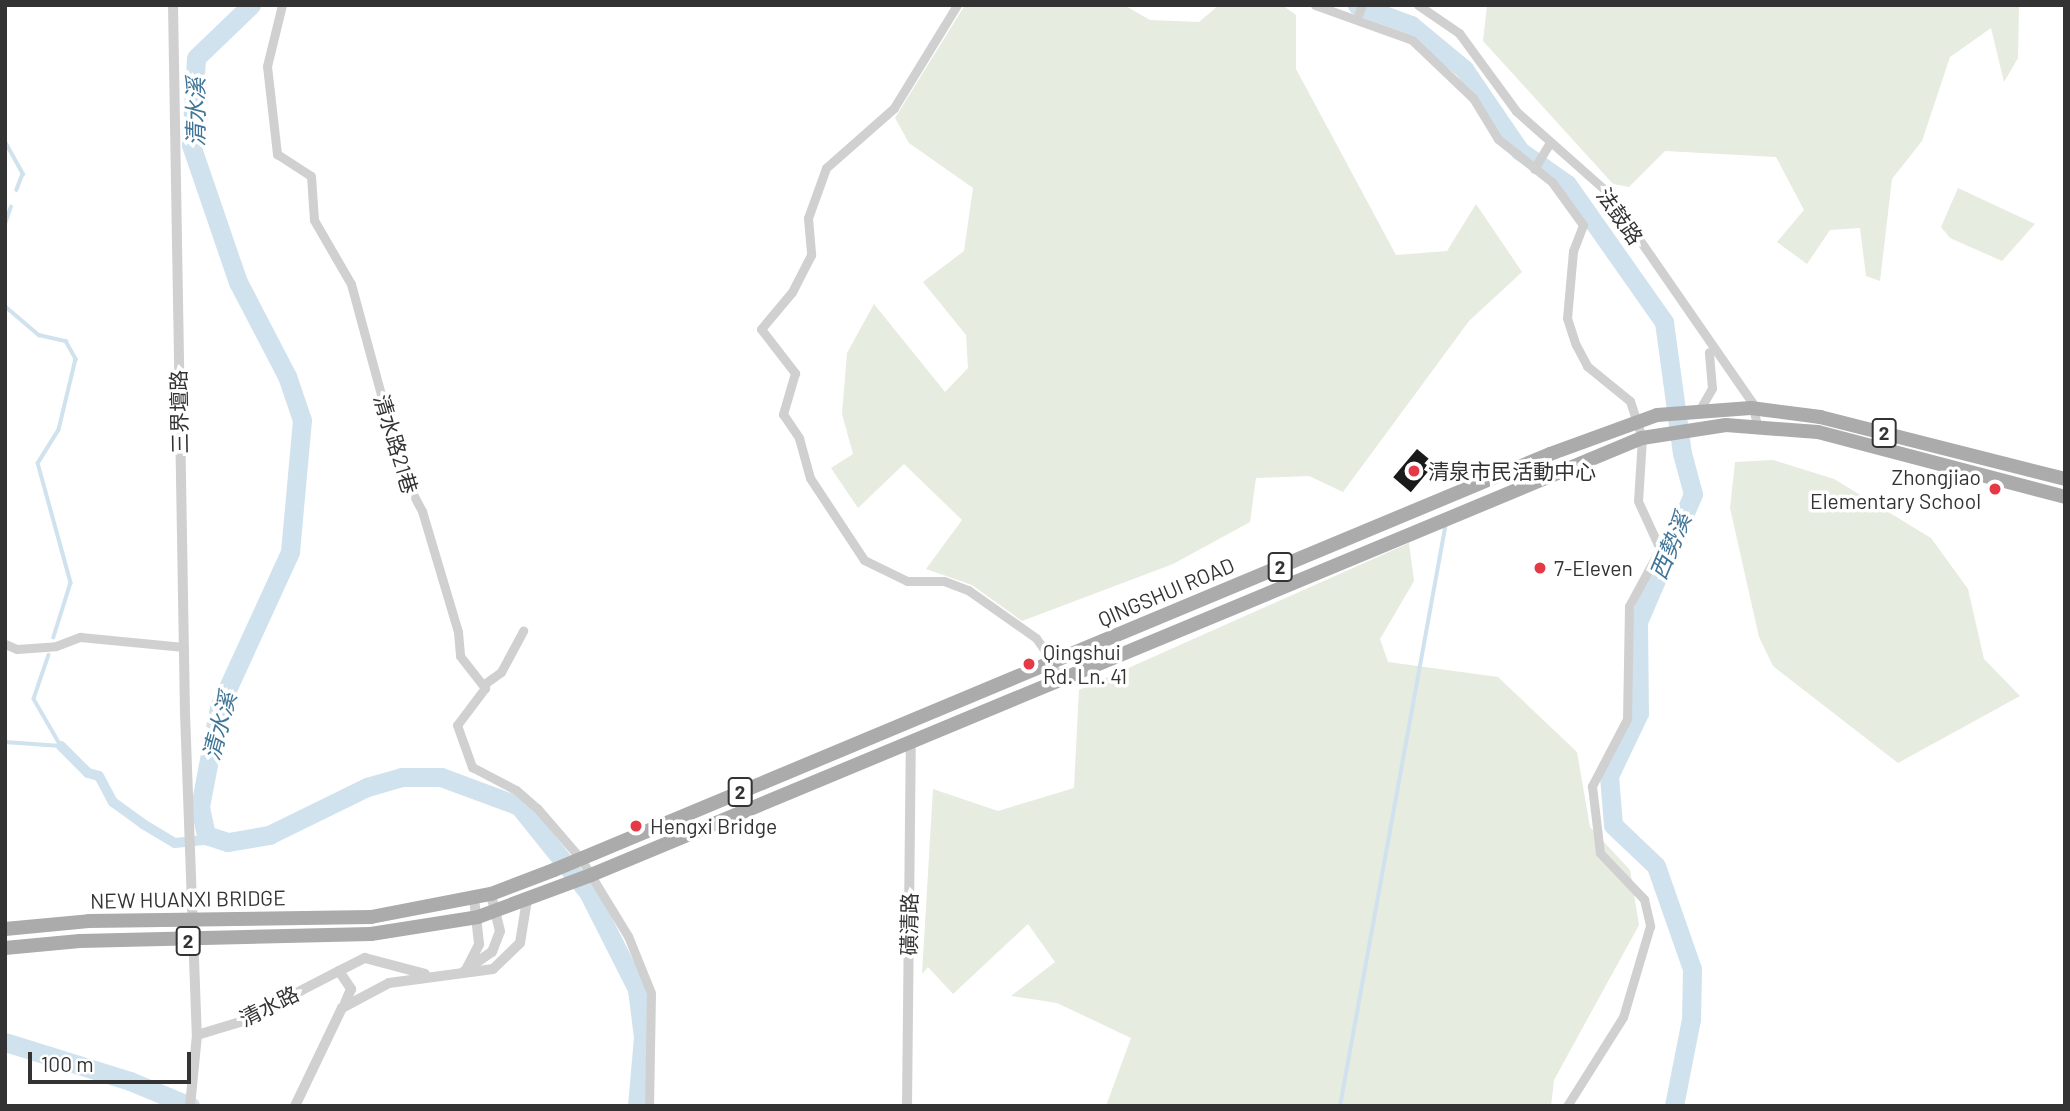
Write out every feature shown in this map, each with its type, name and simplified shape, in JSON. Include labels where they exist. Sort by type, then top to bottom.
[{"type":"main road","name":"2","points":[[1695,410],[1752,408],[1820,417],[2065,479]]},
{"type":"main road","name":"QINGSHUI ROAD","points":[[578,860],[1638,420],[1695,410]]},
{"type":"main road","name":"QINGSHUI ROAD","points":[[587,876],[1642,438],[1692,427],[1757,425]]},
{"type":"main road","name":"2","points":[[1757,425],[1818,432],[2065,498]]},
{"type":"main road","name":"2","points":[[474,898],[578,860]]},
{"type":"main road","name":"2","points":[[478,917],[587,876]]},
{"type":"main road","name":"NEW HUANXI BRIDGE","points":[[5,929],[89,921],[371,917],[474,898]]},
{"type":"main road","name":"NEW HUANXI BRIDGE","points":[[5,948],[80,941],[371,934],[478,917]]},
{"type":"street","name":"三界壇路","points":[[173,5],[187,818],[197,1035]]},
{"type":"street","name":"清水路21巷","points":[[282,5],[267,66],[277,154],[313,180],[314,220],[351,284],[403,475],[422,511],[458,632],[460,656],[483,685]]},
{"type":"street","points":[[957,5],[894,108],[826,167],[808,218],[811,255],[792,292],[761,329],[795,373],[783,414],[799,438],[810,478],[864,560],[908,581],[944,581],[968,590],[1035,638],[1053,662],[1057,680]]},
{"type":"street","points":[[1315,5],[1412,40],[1473,98],[1498,139],[1552,183],[1583,225],[1573,251],[1567,318],[1576,345],[1587,366],[1630,401],[1638,420],[1642,438],[1638,501],[1660,549],[1629,606],[1627,719],[1592,786],[1600,853],[1644,899],[1650,926],[1623,1017],[1567,1106]]},
{"type":"street","points":[[1357,18],[1362,5]]},
{"type":"street","name":"法鼓路","points":[[1418,5],[1459,33],[1516,111],[1549,144],[1605,190],[1752,408],[1757,425]]},
{"type":"street","points":[[1534,169],[1549,144]]},
{"type":"street","points":[[1695,410],[1712,388],[1706,343]]},
{"type":"street","points":[[523,631],[501,672],[483,685],[457,725],[472,767],[516,790],[578,860],[628,936],[651,993],[649,1106]]},
{"type":"street","points":[[5,644],[17,649],[56,646],[80,637],[184,646]]},
{"type":"street","points":[[905,724],[911,743]]},
{"type":"street","name":"磺清路","points":[[906,1106],[911,743]]},
{"type":"street","points":[[463,972],[492,952],[500,931],[498,911],[491,894]]},
{"type":"street","points":[[463,972],[479,944],[474,898]]},
{"type":"street","name":"清水路","points":[[342,1008],[389,983],[426,974],[479,974],[508,957],[523,932],[527,900]]},
{"type":"street","name":"清水路","points":[[197,1035],[240,1022],[365,958],[426,974]]},
{"type":"street","points":[[295,1106],[351,989],[339,971]]},
{"type":"street","points":[[190,1106],[197,1035]]},
{"type":"shaded area","points":[[965,5],[1124,5],[1150,20],[1199,22],[1219,5],[1282,5],[1296,15],[1296,69],[1396,255],[1447,251],[1476,204],[1522,272],[1469,321],[1343,492],[1309,476],[1256,478],[1250,522],[1173,564],[1022,621],[972,585],[926,569],[962,520],[904,464],[858,508],[831,468],[853,454],[842,414],[847,353],[874,304],[945,392],[968,368],[966,335],[923,282],[964,251],[973,188],[909,143],[895,118]]},
{"type":"shaded area","points":[[1487,5],[2019,5],[2018,58],[2004,82],[1991,28],[1950,57],[1922,141],[1892,179],[1880,281],[1866,276],[1860,228],[1830,230],[1807,264],[1777,242],[1804,210],[1776,157],[1665,151],[1629,187],[1613,184],[1483,41]]},
{"type":"shaded area","points":[[1958,188],[2035,224],[2002,261],[1950,238],[1941,227]]},
{"type":"shaded area","points":[[1773,460],[1834,479],[1931,538],[1968,589],[1984,659],[2020,696],[1898,763],[1773,666],[1759,637],[1730,508],[1735,462]]},
{"type":"shaded area","points":[[1409,543],[1414,581],[1380,639],[1388,662],[1498,677],[1577,752],[1590,827],[1630,870],[1639,925],[1554,1080],[1551,1106],[1106,1106],[1131,1038],[1057,1003],[1011,996],[1055,962],[1028,924],[953,994],[928,967],[922,974],[933,789],[998,811],[1074,788],[1079,690]]},
{"type":"building","name":"清泉市民活動中心","points":[[1417,449],[1435,464],[1411,492],[1393,477]]},
{"type":"waterway","name":"清水溪","points":[[251,5],[196,58],[191,145],[238,282],[287,376],[302,420],[290,552],[219,707],[200,807],[206,835],[228,842],[269,835],[367,787],[401,777],[441,777],[519,806],[588,892],[637,989],[643,1037],[637,1106]]},
{"type":"waterway","name":"西勢溪","points":[[1357,5],[1411,25],[1464,69],[1520,151],[1567,184],[1664,322],[1682,453],[1693,494],[1638,622],[1639,713],[1609,776],[1613,825],[1656,866],[1692,969],[1691,1019],[1674,1106]]},
{"type":"waterway","points":[[5,141],[23,174],[17,190]]},
{"type":"waterway","points":[[5,224],[11,207]]},
{"type":"waterway","points":[[5,306],[39,335],[66,341],[76,359],[59,430],[38,463],[71,583],[54,637]]},
{"type":"waterway","points":[[1340,1106],[1446,523]]},
{"type":"waterway","points":[[49,655],[34,699],[61,746]]},
{"type":"waterway","points":[[5,742],[61,746]]},
{"type":"waterway","points":[[61,746],[88,773],[99,776],[113,802],[143,824],[175,843],[213,839]]},
{"type":"waterway","points":[[5,1042],[130,1081],[190,1106]]},
{"type":"place","name":"清泉市民活動中心","points":[[1414,471]]},
{"type":"place","name":"Zhongjiao Elementary School","points":[[1995,489]]},
{"type":"place","name":"7-Eleven","points":[[1540,568]]},
{"type":"place","name":"Qingshui Rd. Ln. 41","points":[[1029,664]]},
{"type":"place","name":"Hengxi Bridge","points":[[636,826]]}]
